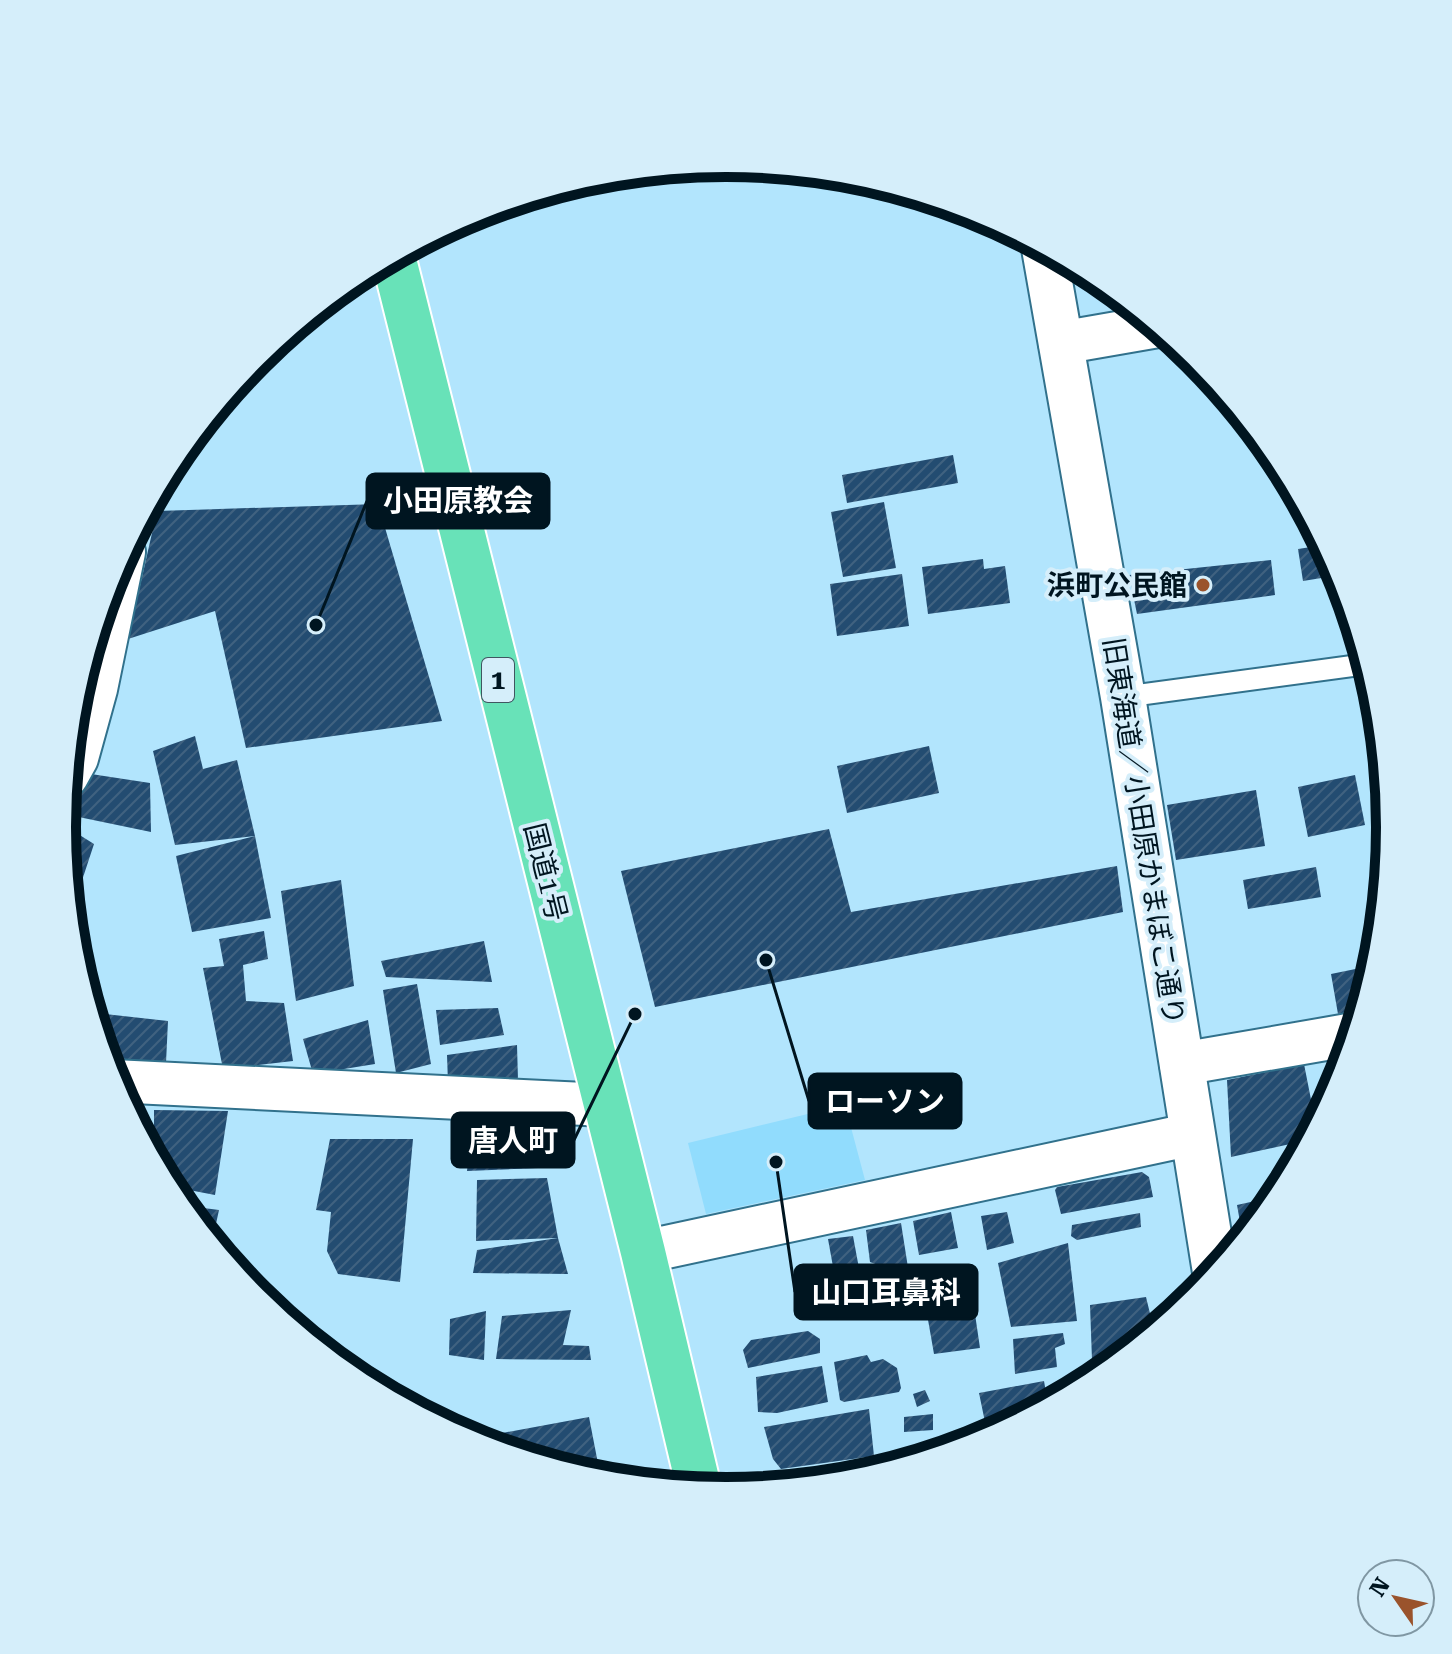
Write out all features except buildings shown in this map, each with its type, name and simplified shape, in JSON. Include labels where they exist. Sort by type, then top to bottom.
[{"type":"highway","name":"国道1号","points":[[396,267],[643,1252],[696,1476]]},
{"type":"street","name":"旧東海道／小田原かまぼこ通り","points":[[1046,262],[1123,697],[1213,1258]]},
{"type":"street","points":[[1060,343],[1143,329]]},
{"type":"street","points":[[83,738],[111,615]]},
{"type":"street","points":[[1181,1064],[1342,1036]]},
{"type":"street","points":[[128,1082],[605,1105]]},
{"type":"street","points":[[643,1252],[1193,1134]]},
{"type":"lane","points":[[1123,697],[1356,666]]},
{"type":"shaded area","points":[[845,1105],[865,1180],[706,1214],[688,1143]]},
{"type":"place","name":"浜町公民館","points":[[1203,585]]},
{"type":"place","name":"小田原教会","points":[[316,625]]},
{"type":"place","name":"ローソン","points":[[766,960]]},
{"type":"place","name":"唐人町","points":[[635,1014]]},
{"type":"place","name":"山口耳鼻科","points":[[776,1162]]}]
